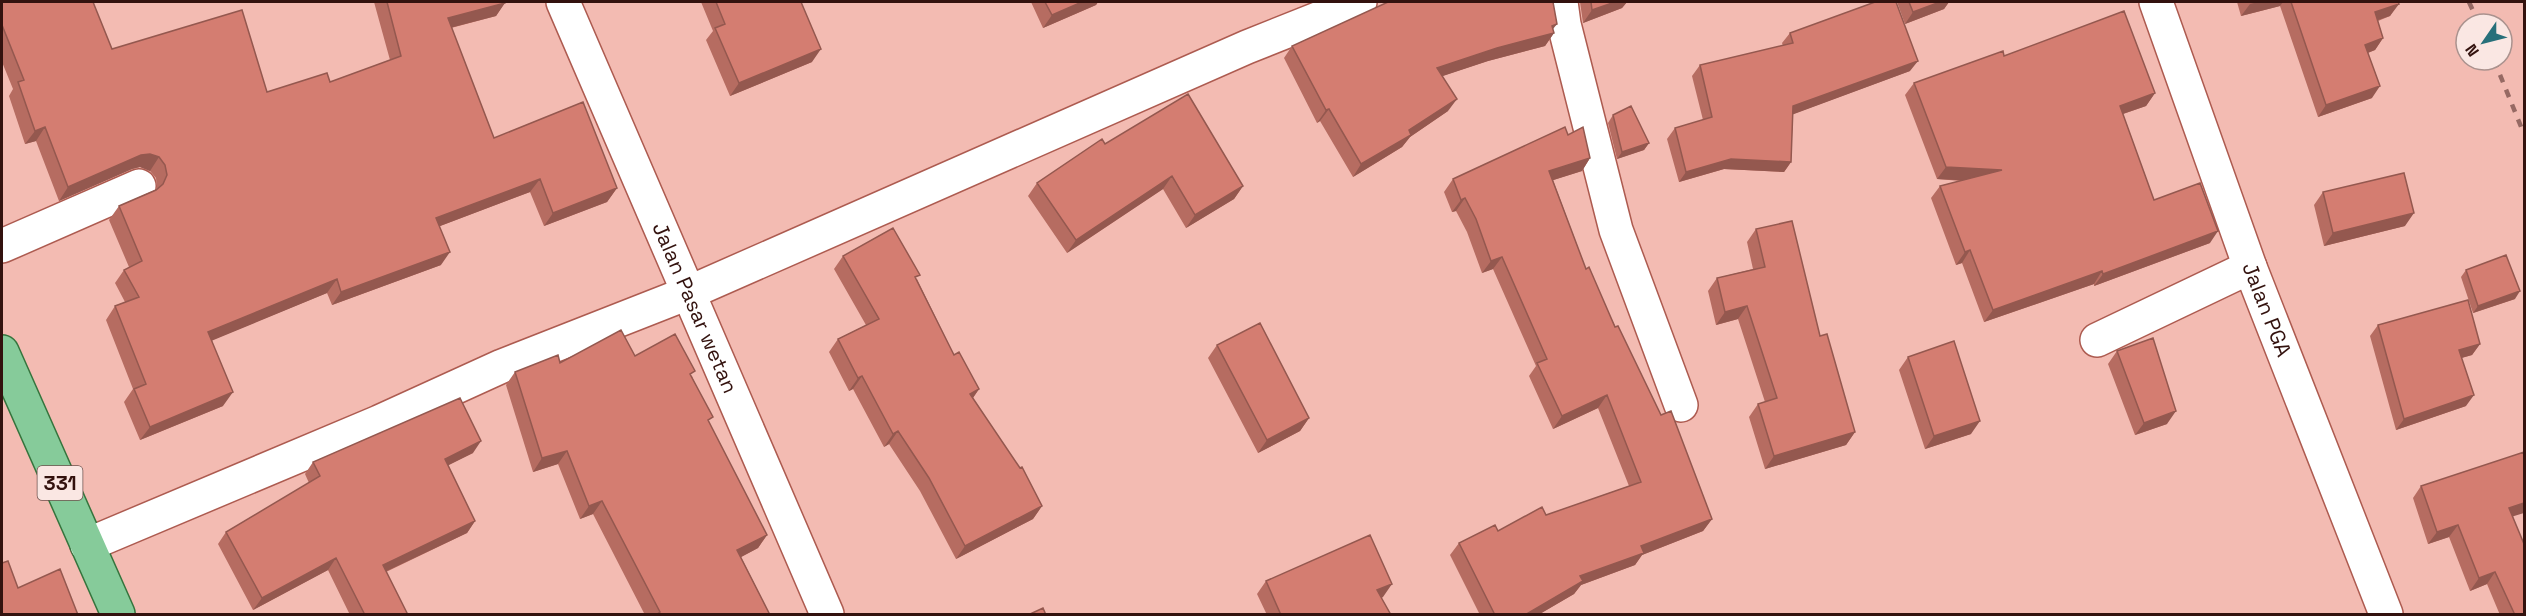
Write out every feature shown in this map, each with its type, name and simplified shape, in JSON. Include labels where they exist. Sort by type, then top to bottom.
[{"type":"main road","name":"331","points":[[2,352],[118,615]]},
{"type":"street","name":"Jalan Pasar wetan","points":[[563,2],[827,615]]},
{"type":"street","points":[[87,545],[378,422],[502,366],[688,293],[1247,47],[1360,2]]},
{"type":"street","points":[[1561,2],[1564,24],[1616,230],[1681,405]]},
{"type":"street","name":"Jalan PGA","points":[[2156,2],[2250,267],[2386,615]]},
{"type":"street","points":[[2,246],[139,186]]},
{"type":"street","points":[[2097,340],[2250,267]]},
{"type":"building","points":[[2,2],[93,2],[112,49],[242,10],[267,92],[327,73],[330,82],[401,56],[387,2],[505,2],[448,18],[494,138],[583,102],[617,188],[553,213],[540,179],[436,218],[450,252],[341,292],[337,279],[208,332],[233,392],[150,427],[134,389],[146,384],[115,306],[139,297],[124,270],[142,261],[119,206],[156,190],[163,184],[167,175],[165,165],[159,157],[150,154],[141,155],[68,187],[45,127],[35,131],[18,82],[24,80],[2,25]]},
{"type":"building","points":[[716,2],[801,2],[821,49],[739,83],[715,28],[725,24]]},
{"type":"building","points":[[1045,2],[1082,2],[1052,15]]},
{"type":"building","points":[[1388,2],[1553,2],[1557,24],[1552,26],[1554,33],[1497,48],[1437,68],[1457,99],[1409,130],[1411,135],[1361,164],[1329,109],[1326,110],[1292,46]]},
{"type":"building","points":[[1591,2],[1615,2],[1592,10]]},
{"type":"building","points":[[1875,2],[1896,2],[1918,61],[1793,106],[1791,162],[1731,159],[1686,172],[1675,128],[1712,117],[1700,65],[1793,43],[1790,33]]},
{"type":"building","points":[[1909,2],[1940,2],[1913,12]]},
{"type":"building","points":[[2291,2],[2398,2],[2399,4],[2375,12],[2383,38],[2365,45],[2380,86],[2326,105]]},
{"type":"building","points":[[2124,11],[2155,93],[2120,106],[2154,200],[2200,183],[2218,231],[2103,274],[2102,271],[1993,310],[1970,250],[1965,252],[1940,186],[2002,170],[1946,167],[1914,83],[2003,51],[2004,56]]},
{"type":"building","points":[[1188,94],[1243,186],[1195,215],[1172,176],[1076,240],[1037,183],[1102,139],[1105,144]]},
{"type":"building","points":[[1631,106],[1649,143],[1622,152],[1613,115]]},
{"type":"building","points":[[1565,127],[1568,135],[1583,127],[1590,158],[1549,171],[1586,269],[1589,267],[1615,327],[1618,326],[1661,415],[1671,411],[1712,519],[1641,546],[1644,553],[1580,576],[1583,581],[1525,615],[1495,615],[1459,543],[1495,525],[1498,531],[1542,507],[1546,515],[1641,482],[1607,395],[1562,416],[1537,363],[1547,359],[1502,257],[1491,261],[1476,219],[1465,198],[1461,200],[1453,179]]},
{"type":"building","points":[[2404,173],[2414,213],[2333,233],[2323,192]]},
{"type":"building","points":[[1792,221],[1820,336],[1827,334],[1855,432],[1774,456],[1758,404],[1777,398],[1747,306],[1725,312],[1717,278],[1765,267],[1756,229]]},
{"type":"building","points":[[893,228],[920,275],[915,277],[954,355],[959,352],[979,389],[970,394],[1020,468],[1022,467],[1042,506],[965,546],[929,478],[898,431],[893,434],[862,376],[858,378],[838,339],[879,319],[843,256]]},
{"type":"building","points":[[2506,255],[2520,291],[2478,306],[2466,270]]},
{"type":"building","points":[[2468,300],[2480,344],[2459,350],[2474,395],[2404,419],[2378,325]]},
{"type":"building","points":[[1260,323],[1309,418],[1267,440],[1217,345]]},
{"type":"building","points":[[621,330],[635,356],[675,334],[695,371],[690,374],[713,417],[708,420],[767,535],[737,550],[770,615],[656,615],[660,612],[602,501],[589,506],[567,451],[542,458],[515,372],[558,355],[560,363]]},
{"type":"building","points":[[2153,338],[2176,411],[2144,423],[2117,351]]},
{"type":"building","points":[[1954,341],[1980,421],[1934,436],[1908,357]]},
{"type":"building","points":[[460,398],[481,441],[445,459],[475,521],[383,565],[408,615],[365,615],[336,558],[262,598],[226,532],[320,476],[313,462]]},
{"type":"building","points":[[2524,452],[2524,503],[2509,508],[2524,544],[2524,615],[2515,615],[2495,572],[2479,578],[2458,525],[2437,532],[2421,486]]},
{"type":"building","points":[[1370,535],[1392,584],[1377,590],[1391,615],[1281,615],[1266,581]]},
{"type":"building","points":[[8,561],[18,588],[60,569],[78,615],[2,615],[2,563]]},
{"type":"building","points":[[1043,608],[1046,615],[1028,615]]},
{"type":"railway","points":[[2469,2],[2474,12]]},
{"type":"railway","points":[[2499,72],[2524,134]]}]
